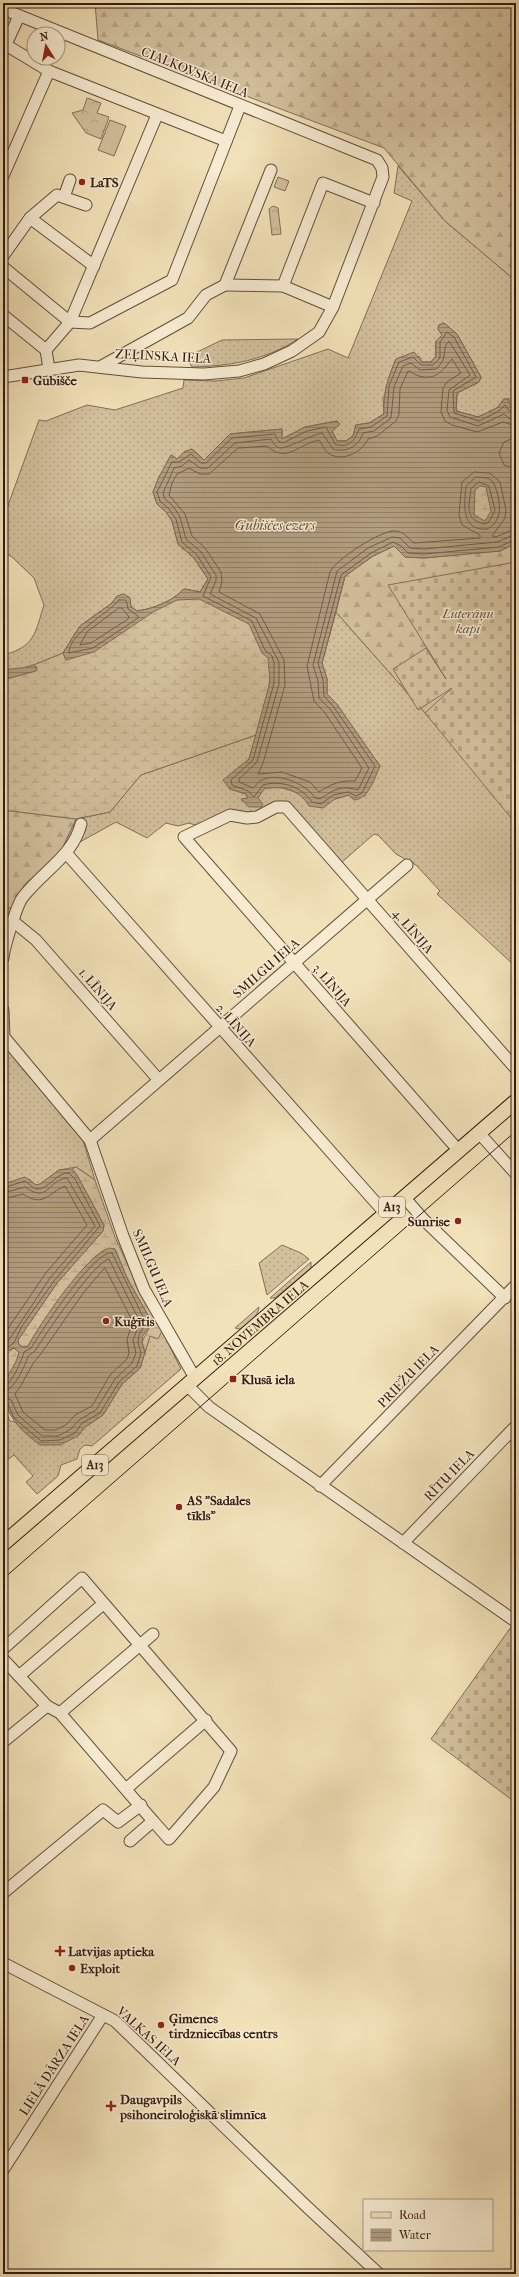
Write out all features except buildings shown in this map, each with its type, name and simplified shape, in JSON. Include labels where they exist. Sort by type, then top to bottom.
[{"type":"main road","name":"18. NOVEMBRA IELA","points":[[3,1544],[516,1101]]},
{"type":"street","name":"CIALKOVSKA IELA","points":[[3,9],[240,106],[377,160]]},
{"type":"street","points":[[19,16],[4,48],[49,71],[226,141]]},
{"type":"street","points":[[3,176],[49,71]]},
{"type":"street","points":[[3,267],[70,322],[90,323],[172,280],[240,106]]},
{"type":"street","points":[[46,350],[70,322],[157,115]]},
{"type":"street","name":"ZEĻINSKA IELA","points":[[3,377],[79,365],[142,372],[190,375],[239,371],[264,364],[292,351],[314,337],[319,332],[333,307],[383,177],[382,168],[377,160]]},
{"type":"street","points":[[225,285],[271,170]]},
{"type":"street","points":[[64,197],[70,180]]},
{"type":"street","points":[[283,286],[323,183],[374,203]]},
{"type":"street","points":[[3,256],[30,218],[57,195],[86,205]]},
{"type":"street","points":[[30,218],[94,266]]},
{"type":"street","points":[[100,367],[188,318],[206,295],[225,285],[283,286],[333,307]]},
{"type":"street","points":[[3,315],[46,350],[49,369]]},
{"type":"street","name":"4. LĪNIJA","points":[[184,838],[230,815],[247,818],[257,817],[276,807],[286,807],[516,1069]]},
{"type":"street","points":[[3,958],[5,943],[22,898],[40,878],[67,854],[70,846],[78,835],[81,824]]},
{"type":"street","name":"3. LĪNIJA","points":[[184,838],[458,1151]]},
{"type":"street","name":"2. LĪNIJA","points":[[67,854],[218,1027],[385,1214]]},
{"type":"street","name":"SMILGU IELA","points":[[90,1140],[158,1079],[407,865]]},
{"type":"street","name":"1. LĪNIJA","points":[[14,922],[36,940],[158,1079]]},
{"type":"street","points":[[3,1010],[4,1037]]},
{"type":"street","name":"SMILGU IELA","points":[[4,1037],[90,1140],[144,1289],[191,1382]]},
{"type":"street","points":[[479,1133],[516,1174]]},
{"type":"street","points":[[404,1198],[424,1220],[505,1298]]},
{"type":"street","name":"PRIEŽU IELA","points":[[320,1486],[505,1298],[516,1285]]},
{"type":"street","points":[[191,1382],[209,1407],[515,1621]]},
{"type":"street","name":"RĪTU IELA","points":[[403,1543],[516,1426]]},
{"type":"street","points":[[3,1649],[82,1578],[206,1720],[231,1751],[214,1787],[169,1839],[60,1713],[47,1706],[3,1659]]},
{"type":"street","points":[[19,1676],[104,1604]]},
{"type":"street","points":[[60,1713],[153,1634]]},
{"type":"street","points":[[3,1742],[47,1706]]},
{"type":"street","points":[[126,1788],[206,1720]]},
{"type":"street","points":[[3,1893],[103,1810],[118,1822],[141,1805]]},
{"type":"street","points":[[130,1841],[153,1821]]},
{"type":"street","name":"VALKAS IELA","points":[[3,1963],[103,2015],[125,2030],[305,2205],[379,2274]]},
{"type":"street","name":"LIELĀ DĀRZA IELA","points":[[3,2170],[103,2015]]},
{"type":"green space","points":[[95,3],[516,3],[516,281],[445,221],[384,148],[98,40]]},
{"type":"green space","points":[[87,98],[101,103],[97,113],[109,117],[101,139],[86,133],[72,113],[83,110]]},
{"type":"green space","points":[[110,120],[126,126],[114,156],[98,150]]},
{"type":"green space","points":[[398,166],[445,221],[516,281],[516,411],[509,403],[509,399],[504,399],[497,408],[478,417],[456,411],[457,393],[479,382],[442,335],[436,341],[436,356],[431,362],[422,362],[419,356],[383,397],[384,414],[369,423],[356,425],[353,436],[346,441],[337,441],[332,431],[339,424],[337,421],[281,439],[282,430],[230,434],[204,460],[192,449],[179,458],[174,465],[166,480],[157,504],[166,512],[172,521],[178,544],[194,558],[208,579],[200,592],[184,589],[162,604],[137,611],[117,596],[112,603],[80,626],[63,653],[24,669],[3,671],[3,655],[14,652],[28,643],[36,631],[44,605],[34,578],[12,557],[3,552],[3,510],[6,511],[39,420],[46,421],[87,405],[115,410],[183,388],[184,380],[216,381],[244,378],[328,349],[348,358],[412,201],[394,193]]},
{"type":"green space","points":[[278,177],[289,181],[285,191],[274,187]]},
{"type":"green space","points":[[273,206],[278,208],[281,234],[272,235],[269,209]]},
{"type":"green space","name":"Gubiščes ezers","points":[[444,323],[457,334],[481,377],[479,382],[457,393],[456,411],[516,432],[516,543],[500,551],[399,549],[394,546],[373,556],[345,576],[322,663],[327,679],[270,670],[267,694],[256,735],[141,775],[110,812],[76,819],[3,810],[3,671],[24,669],[63,653],[80,626],[112,603],[117,596],[124,594],[130,598],[131,607],[137,611],[143,610],[169,601],[184,589],[200,592],[208,579],[194,558],[178,544],[187,522],[157,504],[153,492],[171,455],[177,459],[184,452],[192,449],[204,460],[230,434],[282,429],[282,439],[305,427],[337,421],[340,424],[332,431],[337,441],[346,441],[353,436],[356,425],[369,423],[384,414],[384,399],[387,385],[396,359],[414,353],[412,365],[431,362],[436,356],[436,341],[442,335],[438,329],[439,325]]},
{"type":"green space","points":[[298,339],[261,357],[234,363],[192,367],[189,362],[193,354],[222,340]]},
{"type":"green space","name":"Luterāņu kapi","points":[[516,543],[516,816],[336,612],[345,576],[373,556],[394,546],[405,557],[424,558],[500,551]]},
{"type":"green space","name":"Luterāņu kapi","points":[[516,562],[516,824],[425,713],[452,688],[418,710],[393,669],[426,648],[446,679],[388,585]]},
{"type":"green space","points":[[336,612],[516,816],[516,967],[437,894],[440,891],[416,865],[396,854],[378,835],[374,834],[341,863],[285,801],[257,814],[198,826],[189,823],[178,826],[166,823],[147,838],[116,822],[60,853],[76,819],[110,812],[141,775],[256,735],[249,759],[224,780],[230,789],[246,794],[248,798],[241,800],[258,798],[264,788],[278,786],[303,795],[335,799],[349,795],[365,796],[380,766],[336,703],[327,694],[327,679],[322,663]]},
{"type":"green space","points":[[3,810],[76,819],[60,853],[24,885],[15,909],[5,907],[3,912]]},
{"type":"green space","points":[[5,907],[15,909],[3,941],[3,912]]},
{"type":"green space","points":[[3,1040],[22,1068],[83,1140],[95,1180],[76,1167],[59,1170],[40,1184],[36,1185],[29,1179],[3,1184]]},
{"type":"green space","points":[[76,1167],[95,1180],[115,1237],[140,1292],[162,1331],[158,1339],[150,1336],[145,1353],[142,1342],[152,1322],[128,1280],[115,1249],[104,1250],[85,1267],[62,1295],[28,1346],[25,1348],[19,1345],[18,1340],[57,1283],[103,1231],[104,1225],[78,1177],[72,1169]]},
{"type":"green space","points":[[282,1245],[301,1253],[309,1259],[267,1295],[259,1263]]},
{"type":"green space","points":[[311,1262],[311,1268],[275,1298],[270,1298]]},
{"type":"green space","points":[[259,1307],[255,1317],[240,1329],[235,1328]]},
{"type":"green space","points":[[162,1331],[181,1369],[92,1446],[85,1445],[80,1449],[77,1459],[61,1465],[58,1476],[37,1494],[26,1482],[33,1476],[14,1455],[7,1460],[3,1459],[3,1404],[10,1421],[78,1436],[85,1427],[103,1415],[122,1384],[140,1368],[150,1336]]},
{"type":"green space","points":[[14,1348],[19,1352],[18,1357],[3,1388],[4,1360]]},
{"type":"green space","points":[[516,1620],[516,1803],[431,1739]]},
{"type":"water","name":"Gubiščes ezers","points":[[444,323],[457,334],[481,377],[479,382],[457,393],[456,411],[478,417],[497,408],[504,399],[509,399],[509,403],[516,411],[516,448],[514,453],[516,455],[516,543],[500,551],[424,558],[405,557],[394,546],[373,556],[345,576],[322,663],[327,679],[327,694],[336,703],[380,766],[370,788],[364,796],[359,799],[354,800],[349,795],[335,799],[323,808],[309,806],[301,796],[290,790],[284,788],[271,788],[264,789],[258,798],[263,804],[261,807],[249,807],[241,799],[248,798],[246,794],[230,789],[223,780],[249,759],[270,682],[268,658],[262,653],[249,624],[199,599],[177,600],[153,612],[94,652],[66,660],[63,653],[80,626],[112,603],[117,596],[124,594],[130,598],[131,607],[137,611],[143,610],[169,601],[184,589],[200,592],[208,579],[194,558],[178,544],[172,521],[166,512],[157,504],[153,492],[171,455],[177,459],[184,452],[192,449],[204,460],[230,434],[282,429],[282,439],[305,427],[337,421],[340,424],[332,431],[337,441],[346,441],[353,436],[356,425],[369,423],[384,414],[384,399],[387,385],[396,359],[414,352],[422,362],[431,362],[436,356],[436,341],[442,335],[438,329],[439,325]],"holes":[[[480,486],[486,487],[491,511],[485,521],[474,515],[475,490]]]},
{"type":"water","points":[[32,665],[37,667],[36,671],[3,680],[3,671]]},
{"type":"water","points":[[72,1169],[78,1177],[104,1225],[103,1231],[57,1283],[18,1340],[19,1345],[24,1347],[28,1346],[64,1291],[88,1264],[99,1254],[109,1248],[115,1249],[128,1280],[152,1322],[143,1336],[142,1342],[145,1353],[140,1368],[122,1384],[103,1415],[85,1427],[78,1436],[60,1445],[40,1445],[12,1418],[6,1401],[6,1380],[17,1360],[19,1352],[14,1348],[7,1351],[3,1360],[3,1184],[25,1177],[36,1185],[40,1184],[59,1170]]},
{"type":"tram line","points":[[3,1579],[516,1131]]},
{"type":"place","name":"LaTS","points":[[82,182]]},
{"type":"place","name":"Gubišče","points":[[25,380]]},
{"type":"place","name":"Sunrise","points":[[458,1221]]},
{"type":"place","name":"Kuģītis","points":[[106,1321]]},
{"type":"place","name":"Klusā iela","points":[[233,1379]]},
{"type":"place","name":"AS \"Sadales tīkls\"","points":[[179,1507]]},
{"type":"place","name":"Latvijas aptieka","points":[[60,1951]]},
{"type":"place","name":"Exploit","points":[[72,1968]]},
{"type":"place","name":"Ģimenes tirdzniecības centrs","points":[[161,2025]]},
{"type":"place","name":"Daugavpils psihoneiroloģiskā slimnīca","points":[[111,2106]]}]
